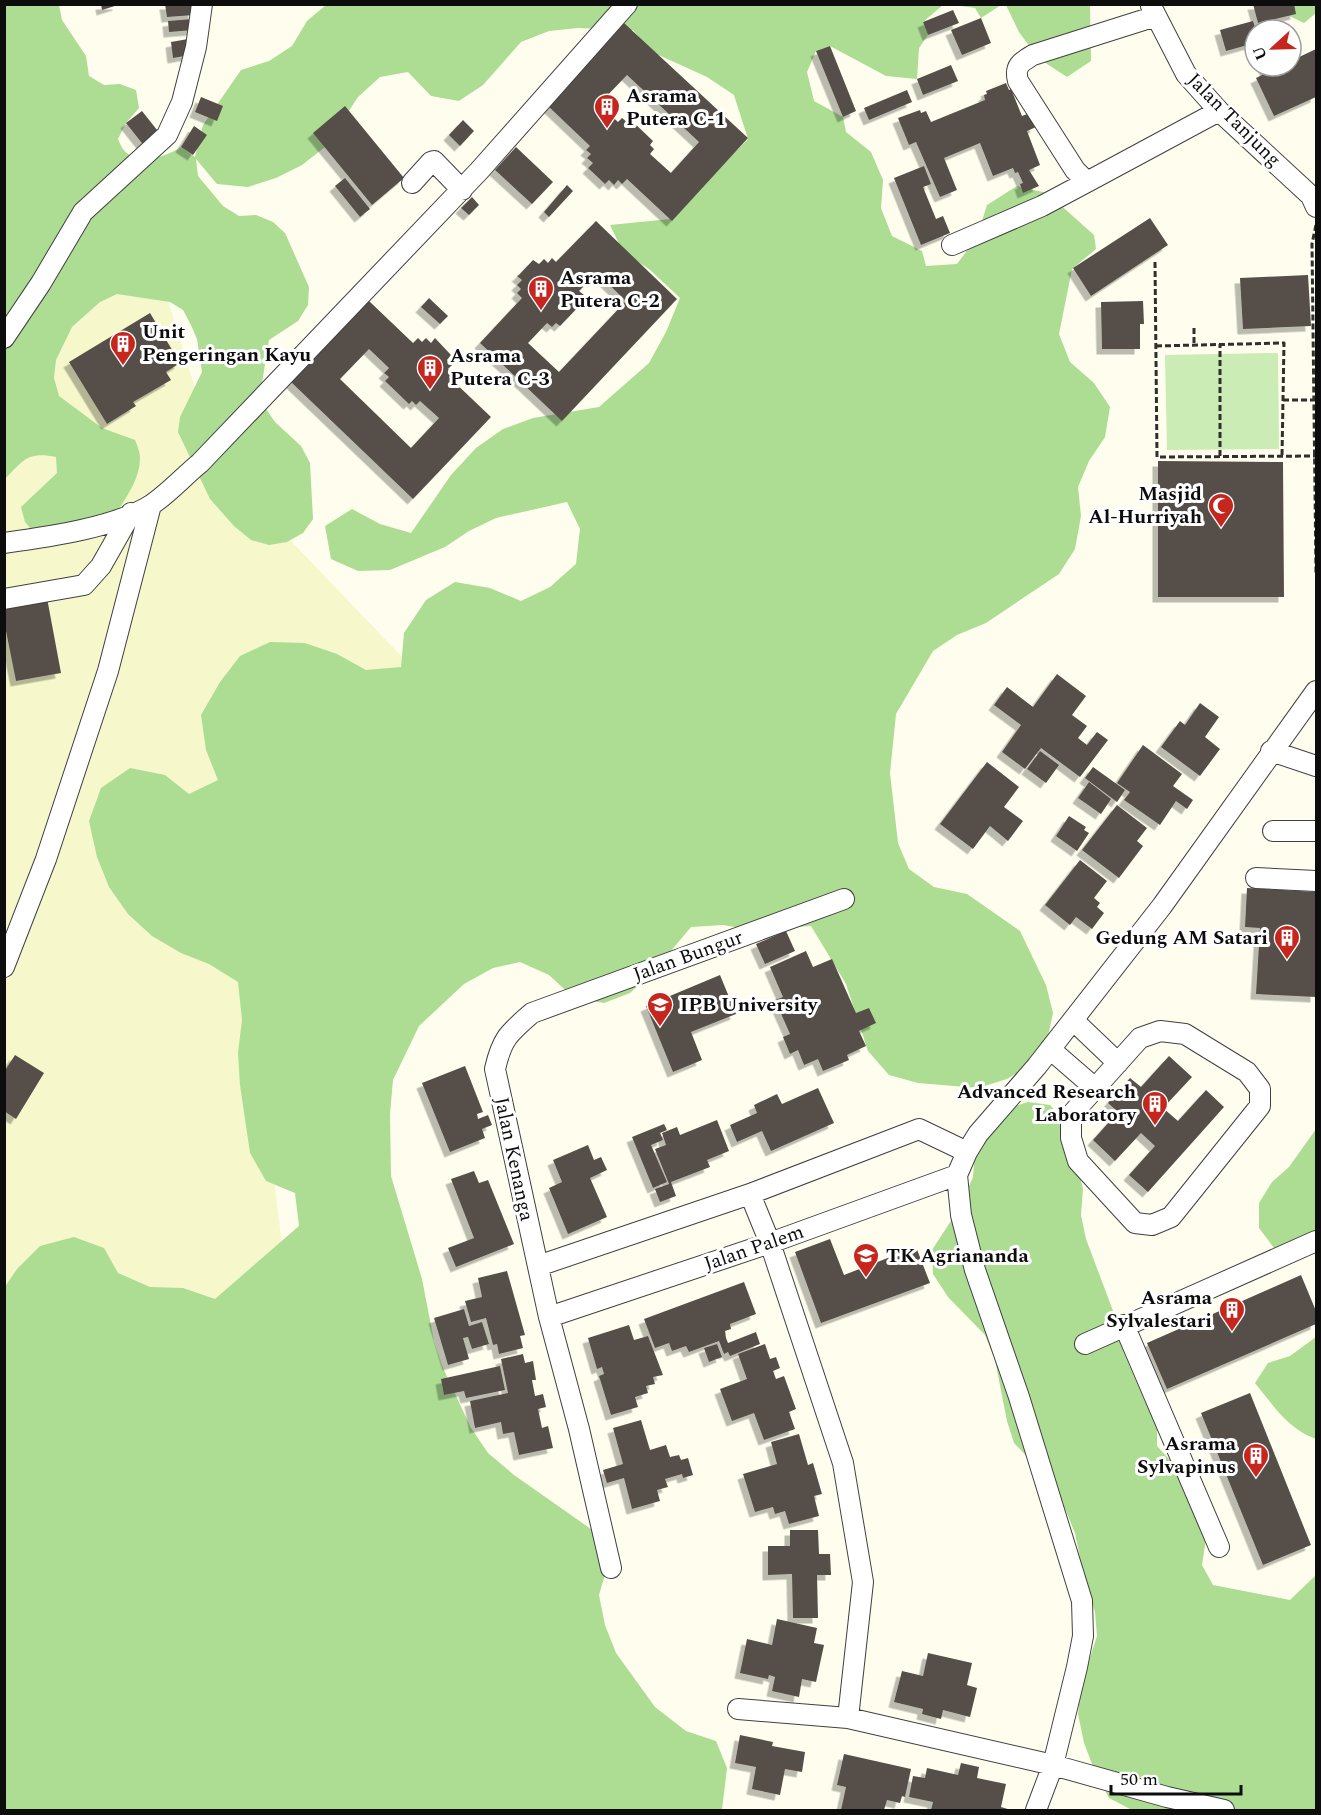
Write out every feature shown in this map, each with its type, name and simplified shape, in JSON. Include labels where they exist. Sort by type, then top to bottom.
[{"type":"street","points":[[4,338],[41,283],[83,212],[167,135],[182,102],[196,47],[202,4]]},
{"type":"street","points":[[4,543],[34,539],[111,522],[151,505],[200,463],[462,189],[627,4]]},
{"type":"street","points":[[1087,182],[1074,170],[1018,81],[1016,70],[1019,63],[1033,55],[1153,10]]},
{"type":"street","name":"Jalan Tanjung","points":[[1153,10],[1186,74],[1220,111],[1315,200]]},
{"type":"street","points":[[952,245],[1042,207],[1220,111]]},
{"type":"street","points":[[412,183],[430,162],[434,161],[462,189]]},
{"type":"street","points":[[4,968],[46,860],[108,671],[151,505]]},
{"type":"street","points":[[4,598],[84,585],[101,566],[131,513]]},
{"type":"street","points":[[1036,1810],[1053,1765],[1083,1636],[1082,1601],[1019,1397],[975,1270],[961,1215],[957,1175],[978,1134],[1050,1049],[1162,906],[1271,751],[1317,691]]},
{"type":"street","points":[[1271,751],[1317,766]]},
{"type":"street","points":[[1273,831],[1317,831]]},
{"type":"street","points":[[1256,878],[1317,881]]},
{"type":"street","name":"Jalan Bungur","points":[[532,1013],[844,899]]},
{"type":"street","name":"Jalan Kenanga","points":[[532,1013],[507,1034],[499,1049],[495,1069],[549,1317],[579,1429],[611,1568]]},
{"type":"street","points":[[1073,1020],[1118,1063]]},
{"type":"street","points":[[1160,1031],[1185,1034],[1247,1072],[1260,1089],[1260,1106],[1171,1217],[1152,1225],[1135,1223],[1078,1161],[1071,1138],[1071,1115],[1095,1088],[1140,1038],[1160,1031]]},
{"type":"street","points":[[1050,1049],[1095,1088]]},
{"type":"street","points":[[538,1266],[750,1194],[918,1129],[967,1152]]},
{"type":"street","name":"Jalan Palem","points":[[549,1317],[770,1243],[957,1175]]},
{"type":"street","points":[[750,1194],[770,1243],[843,1463],[863,1582],[848,1718]]},
{"type":"street","points":[[1085,1344],[1317,1241]]},
{"type":"street","points":[[1124,1325],[1219,1547]]},
{"type":"street","points":[[738,1709],[848,1718],[1053,1765],[1167,1797],[1224,1810]]},
{"type":"path","points":[[1317,220],[1312,244],[1317,574]]},
{"type":"path","points":[[1155,262],[1157,457],[1315,456]]},
{"type":"path","points":[[1194,328],[1194,345]]},
{"type":"path","points":[[1156,346],[1284,343],[1282,456]]},
{"type":"path","points":[[1220,344],[1220,456]]},
{"type":"path","points":[[1283,400],[1314,400]]},
{"type":"green space","points":[[43,4],[121,148],[219,466],[407,662],[226,777],[283,1254],[5,1505],[4,5]]},
{"type":"green space","points":[[5,5],[59,5],[62,20],[86,56],[89,76],[104,85],[120,84],[136,90],[139,108],[126,123],[118,139],[129,155],[145,159],[173,152],[181,147],[195,157],[203,125],[241,70],[269,61],[292,46],[307,21],[326,5],[943,5],[923,22],[928,35],[919,48],[917,79],[886,76],[830,46],[816,51],[807,72],[814,101],[843,117],[846,132],[871,152],[883,180],[881,208],[892,236],[922,251],[926,266],[957,264],[977,237],[987,205],[1017,186],[1047,193],[1094,235],[1096,249],[1072,269],[1059,334],[1070,362],[1094,383],[1110,407],[1105,437],[1089,461],[1078,487],[1081,516],[1075,549],[1059,574],[986,623],[957,635],[933,651],[896,714],[890,773],[898,843],[909,869],[934,887],[967,894],[1020,931],[1046,985],[1053,1013],[1047,1041],[1031,1065],[1007,1079],[978,1088],[918,1083],[889,1075],[868,1051],[846,984],[811,926],[753,930],[723,925],[691,927],[655,970],[630,993],[604,1003],[574,998],[549,975],[520,962],[493,968],[464,984],[419,1026],[393,1080],[390,1114],[391,1176],[422,1279],[434,1341],[443,1368],[471,1428],[488,1453],[514,1475],[598,1534],[609,1561],[599,1595],[605,1625],[616,1653],[655,1707],[686,1731],[716,1741],[727,1768],[722,1810],[5,1810],[4,1288],[17,1269],[40,1246],[74,1237],[104,1248],[118,1273],[150,1287],[183,1288],[215,1299],[299,1226],[295,1193],[266,1181],[250,1153],[240,1085],[238,1053],[242,1020],[238,982],[209,964],[181,953],[152,936],[128,914],[109,887],[97,857],[89,821],[101,788],[130,768],[165,775],[189,794],[218,780],[206,750],[201,715],[220,682],[240,656],[270,642],[305,643],[337,654],[366,670],[401,667],[404,633],[426,600],[455,582],[490,588],[521,601],[550,587],[576,564],[580,529],[567,502],[496,518],[469,531],[445,547],[390,570],[358,571],[331,559],[325,526],[352,509],[380,524],[411,533],[451,475],[476,448],[503,429],[533,418],[599,407],[649,363],[666,332],[680,298],[649,269],[623,252],[610,225],[670,219],[748,139],[734,95],[707,77],[652,52],[633,30],[578,28],[549,31],[521,42],[483,85],[459,101],[431,96],[408,72],[380,77],[358,97],[325,147],[302,165],[276,178],[248,187],[217,184],[196,159],[198,176],[223,206],[239,216],[256,215],[273,222],[285,233],[309,287],[308,305],[298,321],[269,340],[261,389],[264,406],[275,422],[301,446],[310,463],[313,519],[303,533],[287,542],[269,545],[251,540],[234,526],[210,499],[178,432],[180,417],[202,372],[197,339],[191,325],[183,310],[170,302],[117,294],[100,302],[72,327],[56,360],[54,378],[59,396],[102,428],[135,440],[140,458],[137,475],[111,522],[36,535],[25,522],[21,507],[57,473],[56,457],[32,456],[5,479]]},
{"type":"green space","points":[[954,5],[1001,5],[981,18],[975,8]]},
{"type":"green space","points":[[1006,5],[1090,5],[1091,61],[1067,77],[1038,58],[1019,32]]},
{"type":"green space","points":[[1275,5],[1316,5],[1316,13],[1304,23],[1303,18],[1294,18],[1277,10]]},
{"type":"green space","points":[[1278,353],[1279,449],[1167,450],[1165,355]]},
{"type":"green space","points":[[1028,1102],[1050,1105],[1066,1123],[1083,1189],[1081,1215],[1086,1239],[1121,1332],[1124,1353],[1146,1404],[1157,1423],[1157,1446],[1188,1480],[1209,1518],[1202,1565],[1213,1585],[1290,1600],[1316,1575],[1316,1810],[1132,1810],[1109,1798],[1094,1769],[1084,1743],[1078,1714],[1081,1686],[1097,1636],[1095,1612],[1083,1573],[1075,1533],[1053,1489],[1014,1443],[1007,1421],[995,1360],[985,1335],[948,1297],[933,1274],[932,1250],[960,1207],[973,1177],[975,1151],[1005,1109]]},
{"type":"green space","points":[[1316,1129],[1316,1253],[1296,1255],[1274,1248],[1259,1228],[1259,1203],[1272,1182],[1289,1167]]},
{"type":"green space","points":[[1316,1337],[1316,1439],[1289,1423],[1255,1383],[1268,1363],[1290,1356]]},
{"type":"building","points":[[101,4],[118,4],[118,5],[102,10]]},
{"type":"building","points":[[165,4],[193,4],[194,15],[167,17]]},
{"type":"building","points":[[1253,4],[1294,4],[1296,14],[1279,18],[1257,18]]},
{"type":"building","points":[[953,10],[959,23],[928,35],[923,22]]},
{"type":"building","points":[[981,18],[991,43],[962,55],[951,30]]},
{"type":"building","points":[[193,19],[194,30],[169,32],[168,21]]},
{"type":"building","name":"Asrama Putera C-1","points":[[624,23],[748,138],[672,221],[627,179],[622,184],[618,180],[614,185],[609,180],[605,184],[588,168],[593,163],[587,158],[591,154],[586,150],[590,146],[548,106]],"holes":[[[627,75],[699,142],[671,173],[650,154],[654,149],[650,145],[653,141],[629,118],[627,122],[622,118],[618,122],[599,104]]]},
{"type":"building","points":[[1243,24],[1243,46],[1226,51],[1220,30]]},
{"type":"building","points":[[188,39],[190,55],[173,58],[171,42]]},
{"type":"building","points":[[830,46],[856,111],[843,117],[816,51]]},
{"type":"building","points":[[1316,49],[1316,97],[1274,116],[1256,78],[1303,78],[1303,55]]},
{"type":"building","points":[[951,65],[958,81],[923,95],[917,79]]},
{"type":"building","points":[[1006,83],[1009,90],[1011,89],[1022,116],[1030,113],[1036,127],[1027,131],[1040,165],[1029,170],[1039,186],[1023,193],[1020,184],[1023,183],[1018,172],[1015,173],[1013,168],[993,176],[980,143],[944,158],[957,190],[940,197],[916,142],[909,145],[898,118],[920,110],[921,113],[926,111],[931,122],[985,100],[986,91]]},
{"type":"building","points":[[907,90],[912,102],[869,120],[864,108]]},
{"type":"building","points":[[201,97],[223,106],[217,121],[195,112]]},
{"type":"building","points":[[345,106],[404,178],[372,205],[313,133]]},
{"type":"building","points":[[142,111],[161,135],[145,147],[126,123]]},
{"type":"building","points":[[463,120],[474,131],[460,146],[449,135]]},
{"type":"building","points":[[194,126],[207,135],[193,155],[181,147]]},
{"type":"building","points":[[516,147],[553,182],[532,204],[495,170]]},
{"type":"building","points":[[924,166],[931,184],[923,187],[936,219],[943,216],[950,233],[921,245],[894,178]]},
{"type":"building","points":[[345,178],[370,209],[360,217],[335,186]]},
{"type":"building","points":[[567,185],[573,191],[549,217],[544,212]]},
{"type":"building","points":[[472,197],[479,205],[469,215],[461,208]]},
{"type":"building","points":[[1150,218],[1168,245],[1091,296],[1073,268]]},
{"type":"building","name":"Asrama Putera C-2","points":[[596,221],[677,299],[562,421],[480,343],[522,298],[517,293],[521,289],[517,285],[522,280],[517,276],[533,260],[539,264],[544,259],[548,263],[552,258],[556,262]],"holes":[[[597,273],[626,301],[559,372],[528,343],[547,323],[552,327],[556,323],[560,326],[583,302],[579,300],[584,295],[579,291]]]},
{"type":"building","points":[[1308,275],[1311,326],[1243,329],[1240,278]]},
{"type":"building","points":[[429,298],[448,316],[440,324],[421,307]]},
{"type":"building","name":"Asrama Putera C-3","points":[[369,301],[413,343],[418,338],[422,342],[426,338],[431,343],[435,338],[451,355],[447,360],[452,365],[448,369],[453,374],[449,377],[491,417],[413,499],[291,382]],"holes":[[[369,349],[389,368],[384,373],[389,377],[385,381],[409,404],[412,401],[416,405],[420,401],[439,418],[411,448],[340,379]]]},
{"type":"building","points":[[1143,301],[1144,324],[1140,324],[1140,349],[1102,349],[1101,302]]},
{"type":"building","name":"Unit Pengeringan Kayu","points":[[150,313],[180,363],[166,372],[171,380],[133,402],[136,406],[107,424],[69,362]]},
{"type":"building","name":"Masjid Al-Hurriyah","points":[[1158,461],[1283,462],[1284,597],[1158,597]]},
{"type":"building","points":[[47,598],[61,673],[16,681],[4,621],[4,606]]},
{"type":"building","points":[[1057,674],[1086,696],[1072,715],[1087,726],[1078,738],[1087,745],[1097,732],[1108,740],[1080,777],[1041,748],[1025,769],[1002,752],[1021,725],[994,705],[1007,687],[1033,707]]},
{"type":"building","points":[[1200,703],[1219,717],[1205,737],[1220,749],[1200,776],[1161,747],[1180,721],[1185,725]]},
{"type":"building","points":[[1143,745],[1182,774],[1173,786],[1193,800],[1187,809],[1176,801],[1160,825],[1124,800],[1130,792],[1117,783]]},
{"type":"building","points":[[1040,751],[1059,765],[1046,783],[1027,769]]},
{"type":"building","points":[[987,762],[1019,787],[1004,807],[1023,821],[1008,841],[990,826],[973,849],[940,824]]},
{"type":"building","points":[[1093,767],[1125,790],[1117,802],[1085,778]]},
{"type":"building","points":[[1089,782],[1111,799],[1101,814],[1078,798]]},
{"type":"building","points":[[1117,805],[1147,828],[1137,841],[1143,846],[1119,878],[1082,850]]},
{"type":"building","points":[[1069,816],[1086,827],[1084,830],[1089,833],[1077,851],[1056,836]]},
{"type":"building","points":[[1080,860],[1107,881],[1094,898],[1100,903],[1097,907],[1104,913],[1092,929],[1076,917],[1070,925],[1045,905]]},
{"type":"building","name":"Gedung AM Satari","points":[[1247,888],[1316,892],[1316,997],[1256,994],[1260,928],[1245,927]]},
{"type":"building","points":[[786,931],[795,951],[765,964],[756,944]]},
{"type":"building","points":[[806,951],[813,967],[832,959],[856,1013],[869,1008],[876,1023],[859,1031],[866,1046],[847,1055],[849,1060],[823,1071],[818,1059],[804,1065],[798,1050],[790,1054],[783,1037],[790,1034],[775,1000],[783,997],[770,967]]},
{"type":"building","points":[[720,975],[736,1014],[691,1032],[702,1060],[673,1072],[646,1006]]},
{"type":"building","points":[[15,1055],[44,1073],[16,1119],[4,1111],[4,1072]]},
{"type":"building","name":"Advanced Research Laboratory","points":[[1169,1056],[1192,1077],[1163,1108],[1178,1121],[1206,1090],[1224,1107],[1148,1192],[1129,1175],[1155,1146],[1141,1133],[1115,1161],[1093,1140],[1118,1112],[1108,1103],[1130,1078],[1141,1087]]},
{"type":"building","points":[[465,1066],[483,1112],[477,1114],[478,1119],[488,1115],[492,1125],[482,1129],[485,1138],[450,1152],[422,1083]]},
{"type":"building","points":[[818,1088],[834,1123],[771,1151],[762,1131],[737,1142],[730,1125],[757,1113],[754,1105],[777,1094],[782,1104]]},
{"type":"building","points":[[717,1120],[729,1151],[707,1160],[710,1167],[671,1182],[676,1196],[660,1202],[655,1189],[669,1184],[655,1149],[666,1145],[662,1133],[677,1127],[680,1135]]},
{"type":"building","points":[[664,1124],[667,1130],[660,1133],[663,1140],[651,1145],[667,1182],[653,1188],[632,1137]]},
{"type":"building","points":[[588,1145],[594,1160],[601,1157],[607,1170],[590,1178],[607,1217],[568,1234],[549,1188],[562,1182],[553,1160]]},
{"type":"building","points":[[474,1171],[479,1183],[488,1180],[514,1244],[456,1267],[448,1248],[474,1238],[451,1179]]},
{"type":"building","name":"TK Agriananda","points":[[830,1239],[844,1275],[916,1247],[930,1283],[821,1323],[795,1252]]},
{"type":"building","points":[[507,1271],[525,1335],[520,1336],[523,1348],[499,1354],[497,1344],[493,1345],[486,1318],[471,1322],[465,1301],[482,1297],[478,1278]]},
{"type":"building","name":"Asrama Sylvalestari","points":[[1301,1275],[1316,1311],[1316,1324],[1167,1389],[1147,1343]]},
{"type":"building","points":[[744,1282],[756,1314],[730,1324],[731,1329],[725,1331],[726,1338],[728,1343],[756,1332],[760,1344],[730,1356],[728,1352],[724,1354],[719,1341],[689,1352],[686,1346],[672,1351],[669,1343],[655,1348],[644,1319]]},
{"type":"building","points":[[464,1309],[469,1326],[482,1322],[489,1344],[472,1349],[468,1337],[463,1338],[469,1359],[448,1365],[434,1318]]},
{"type":"building","points":[[629,1325],[634,1340],[648,1336],[663,1375],[653,1377],[655,1384],[646,1386],[648,1393],[635,1397],[638,1407],[611,1415],[599,1376],[604,1374],[602,1367],[597,1369],[588,1338]]},
{"type":"building","points":[[717,1344],[722,1357],[709,1362],[704,1348]]},
{"type":"building","points":[[765,1344],[770,1359],[776,1357],[780,1368],[773,1371],[776,1379],[784,1376],[796,1409],[789,1412],[795,1429],[764,1440],[754,1413],[732,1421],[720,1389],[747,1379],[738,1354]]},
{"type":"building","points":[[523,1354],[525,1363],[533,1361],[536,1380],[532,1380],[535,1396],[543,1394],[546,1407],[538,1409],[542,1428],[548,1426],[553,1448],[519,1455],[514,1432],[503,1434],[501,1422],[475,1428],[470,1401],[508,1393],[501,1359]]},
{"type":"building","points":[[500,1366],[505,1390],[466,1398],[464,1391],[444,1395],[441,1379]]},
{"type":"building","name":"Asrama Sylvapinus","points":[[1250,1393],[1311,1545],[1263,1565],[1201,1413]]},
{"type":"building","points":[[641,1420],[650,1450],[666,1445],[670,1457],[679,1455],[681,1460],[688,1458],[693,1475],[683,1478],[682,1474],[665,1479],[668,1487],[657,1490],[660,1501],[632,1509],[624,1478],[607,1483],[603,1470],[623,1464],[613,1428]]},
{"type":"building","points":[[799,1434],[808,1465],[813,1463],[822,1494],[814,1496],[819,1516],[789,1524],[785,1511],[775,1514],[773,1507],[755,1512],[743,1474],[777,1464],[771,1442]]},
{"type":"building","points":[[790,1530],[818,1530],[819,1554],[830,1554],[831,1575],[817,1575],[818,1618],[793,1618],[792,1574],[768,1575],[768,1546],[790,1546]]},
{"type":"building","points":[[777,1619],[817,1628],[814,1643],[824,1645],[816,1682],[802,1679],[799,1697],[772,1691],[775,1677],[769,1675],[768,1679],[740,1673],[747,1639],[772,1645]]},
{"type":"building","points":[[928,1653],[972,1663],[967,1685],[977,1688],[970,1717],[943,1710],[941,1719],[922,1714],[923,1709],[894,1702],[902,1671],[923,1676]]},
{"type":"building","points":[[740,1735],[773,1742],[772,1746],[805,1752],[802,1772],[785,1769],[780,1795],[752,1789],[756,1767],[735,1763]]},
{"type":"building","points":[[844,1754],[911,1769],[905,1797],[902,1796],[900,1803],[887,1800],[884,1810],[841,1810],[846,1787],[837,1785]]},
{"type":"building","points":[[961,1763],[979,1767],[977,1778],[1006,1784],[1001,1807],[1011,1810],[931,1810],[933,1802],[909,1797],[913,1776],[925,1778],[927,1768],[958,1775]]},
{"type":"place","name":"Asrama Putera C-1","points":[[607,130]]},
{"type":"place","name":"Asrama Putera C-2","points":[[541,312]]},
{"type":"place","name":"Unit Pengeringan Kayu","points":[[123,367]]},
{"type":"place","name":"Asrama Putera C-3","points":[[430,391]]},
{"type":"place","name":"Masjid Al-Hurriyah","points":[[1221,529]]},
{"type":"place","name":"Gedung AM Satari","points":[[1287,961]]},
{"type":"place","name":"IPB University","points":[[660,1028]]},
{"type":"place","name":"Advanced Research Laboratory","points":[[1155,1127]]},
{"type":"place","name":"TK Agriananda","points":[[866,1279]]},
{"type":"place","name":"Asrama Sylvalestari","points":[[1232,1333]]},
{"type":"place","name":"Asrama Sylvapinus","points":[[1256,1479]]}]
